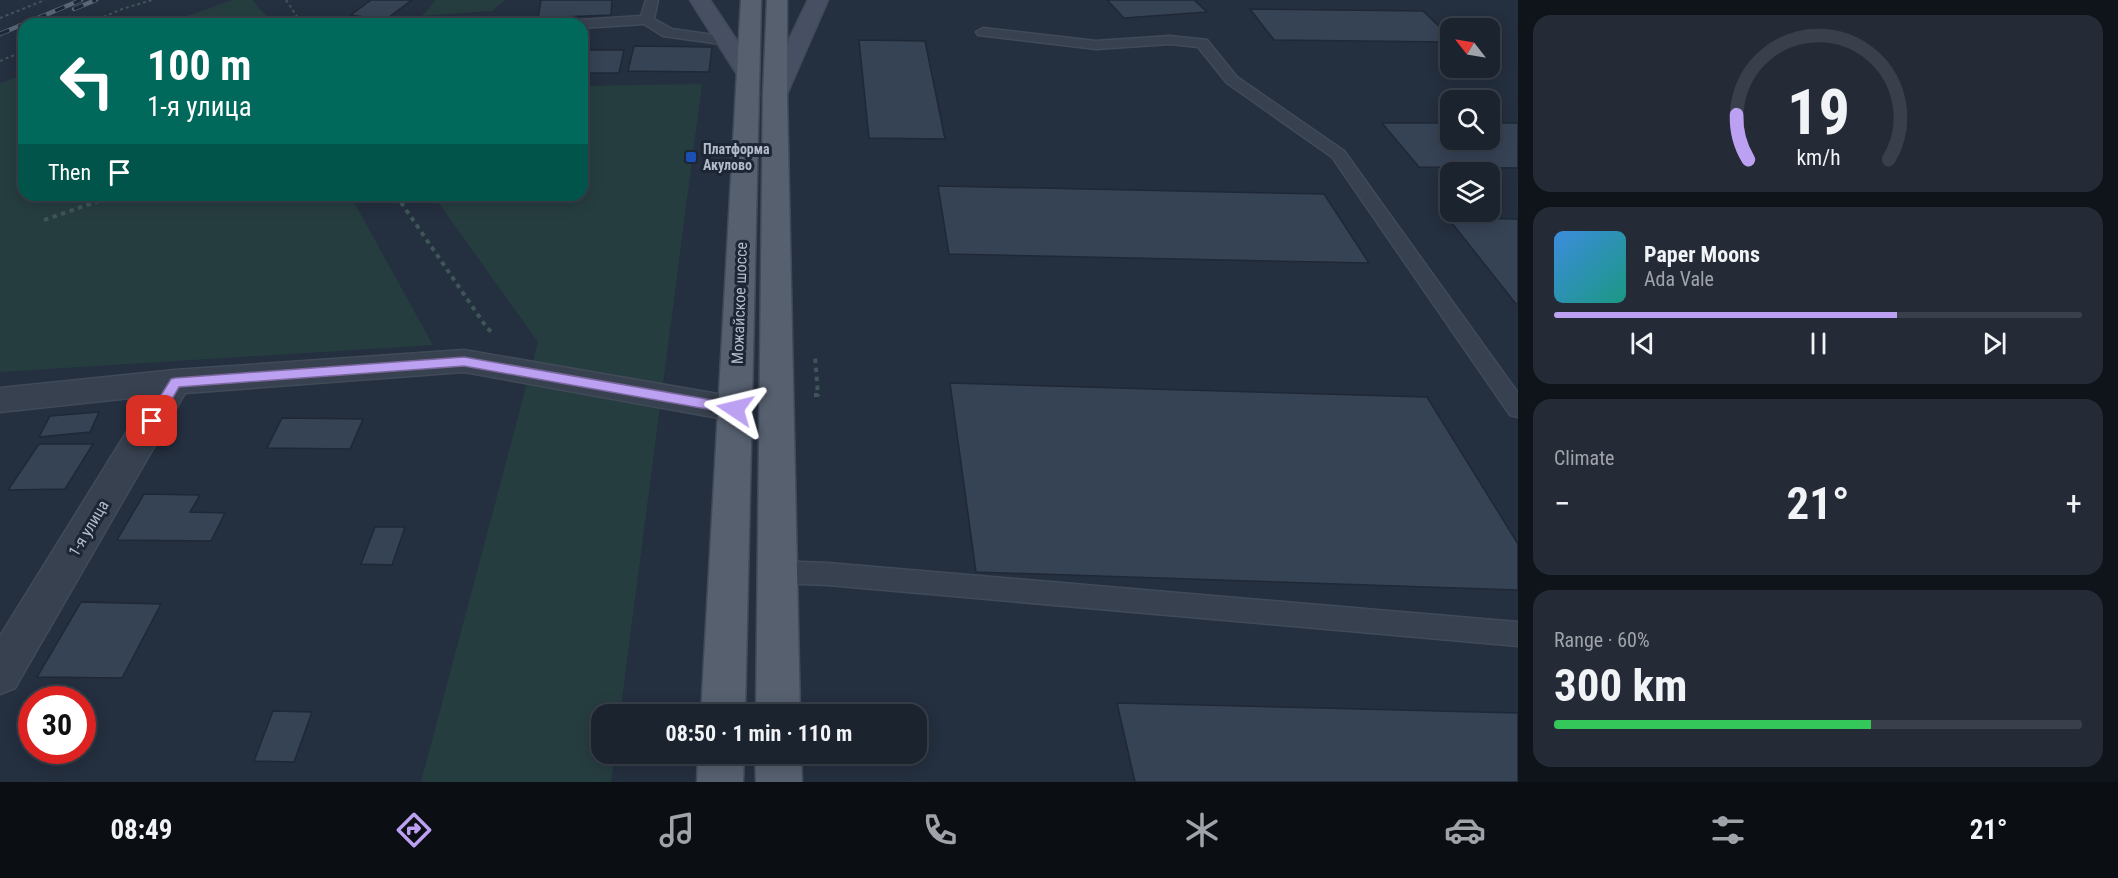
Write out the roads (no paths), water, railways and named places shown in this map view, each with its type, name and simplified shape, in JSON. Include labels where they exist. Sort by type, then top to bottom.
[{"type":"main road","name":"Можайское шоссе","points":[[723,704],[751,0]]},
{"type":"main road","name":"Можайское шоссе","points":[[777,0],[775,94],[778,704]]},
{"type":"main road","points":[[720,782],[721,764]]},
{"type":"main road","points":[[778,764],[778,782]]},
{"type":"street","points":[[700,0],[748,74]]},
{"type":"street","points":[[775,94],[818,0]]},
{"type":"street","points":[[0,400],[175,382],[464,361],[735,409]]},
{"type":"street","name":"1-я улица","points":[[0,674],[175,382]]},
{"type":"lane","points":[[647,20],[652,0]]},
{"type":"lane","points":[[588,24],[647,20],[668,33],[728,41]]},
{"type":"lane","points":[[983,32],[1096,45],[1170,40],[1202,44],[1232,80],[1338,154],[1518,409]]},
{"type":"lane","points":[[776,572],[828,574],[1518,634]]},
{"type":"railway","points":[[38,18],[81,0]]},
{"type":"railway","points":[[74,9],[96,0]]},
{"type":"railway","points":[[0,34],[18,26]]},
{"type":"place","name":"Платформа Акулово","points":[[691,157]]}]
